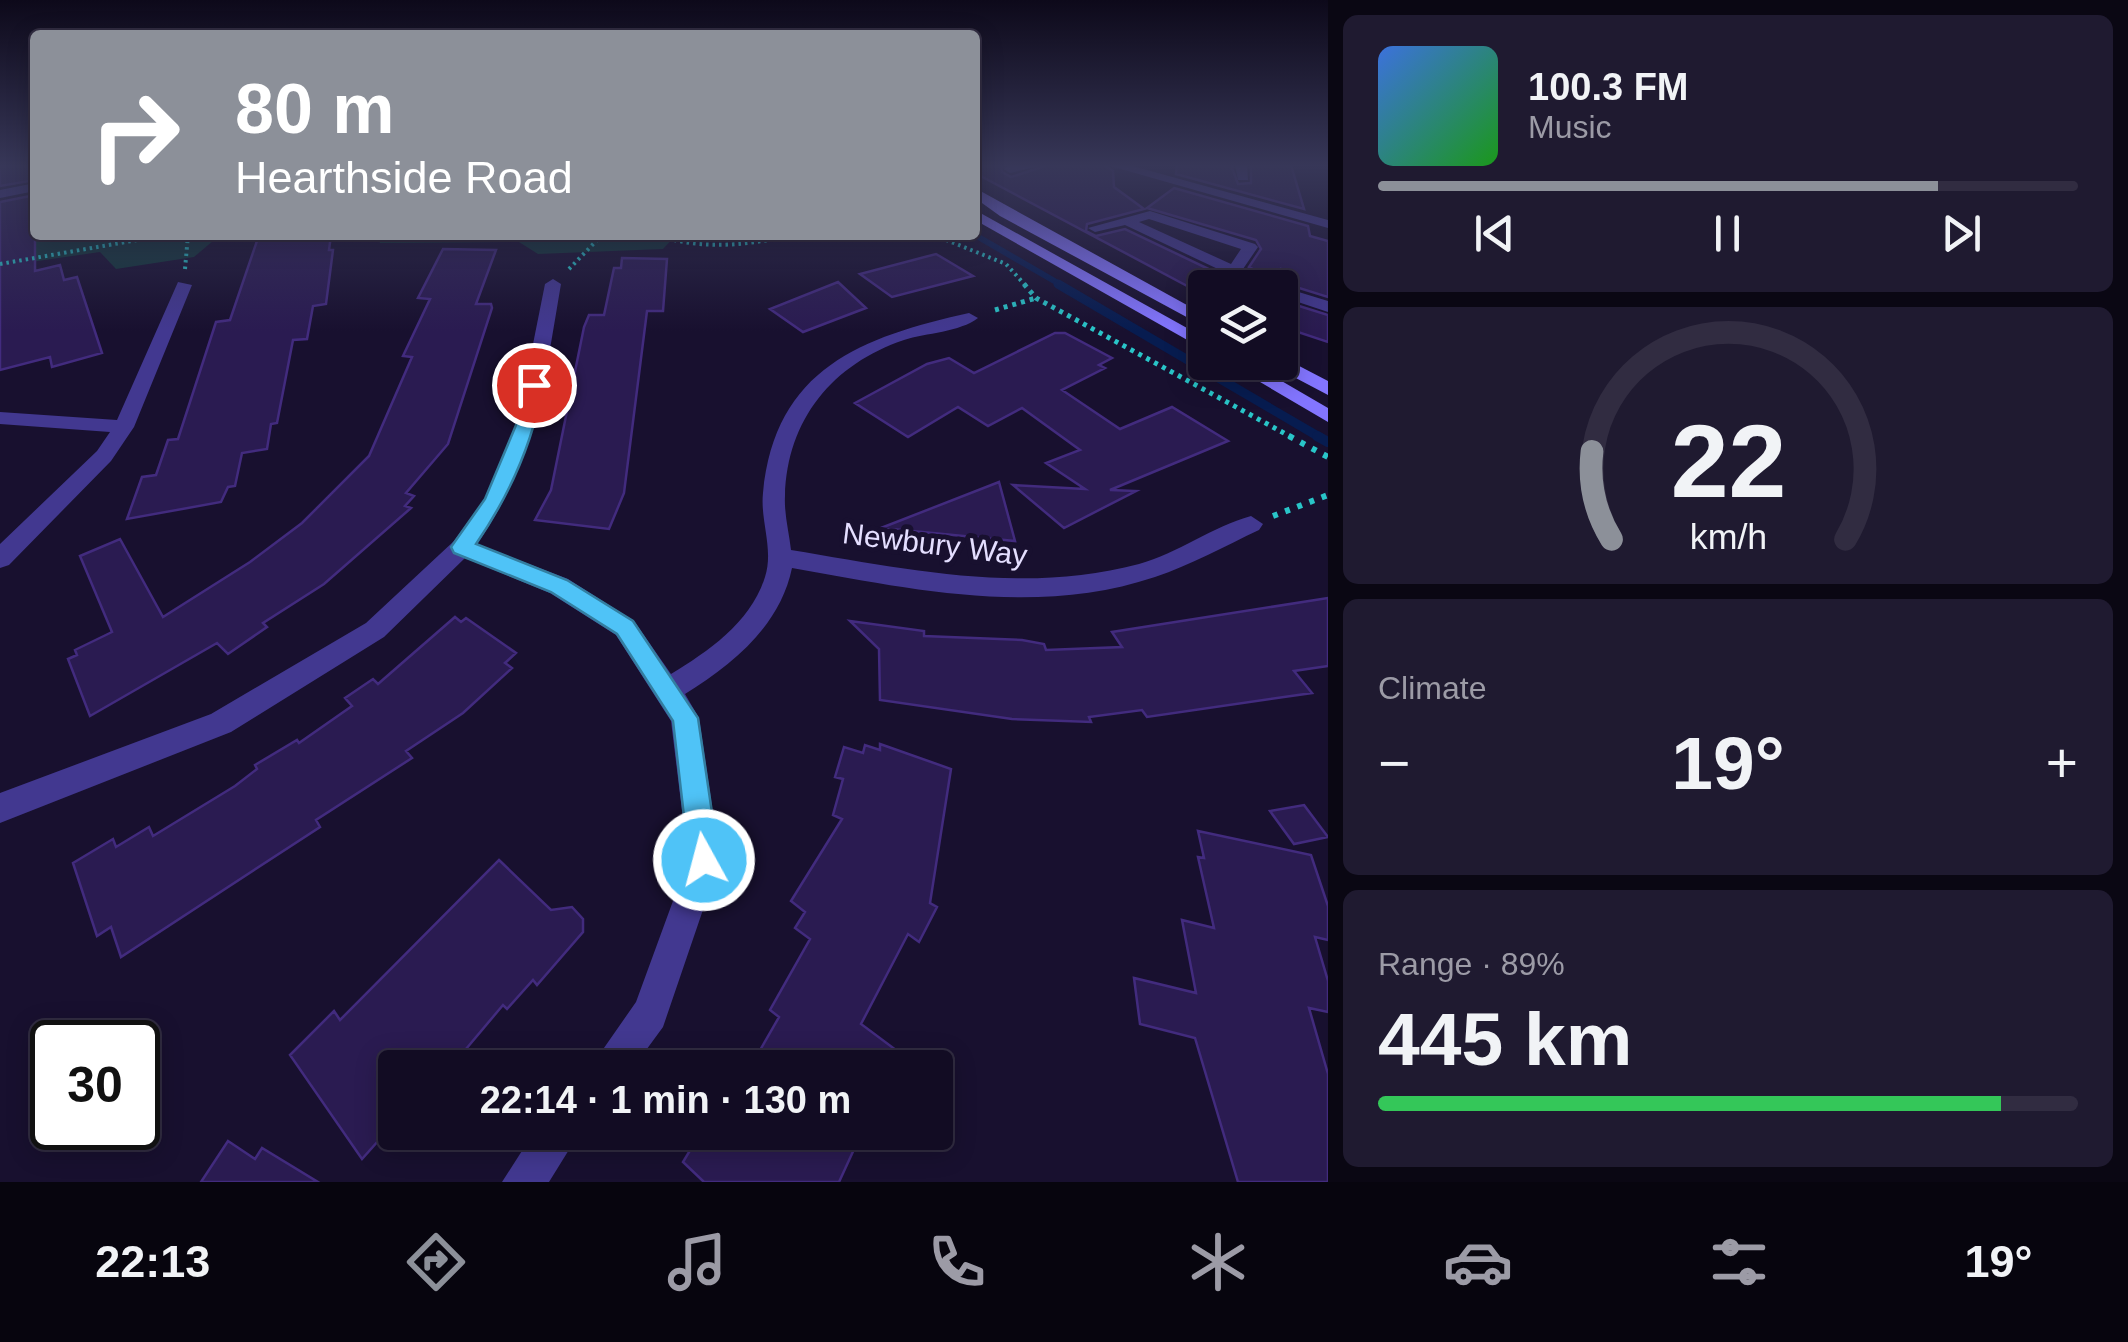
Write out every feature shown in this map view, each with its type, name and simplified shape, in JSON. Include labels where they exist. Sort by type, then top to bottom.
[{"type":"main road","points":[[986,220],[1188,335]]},
{"type":"main road","points":[[1025,220],[1188,312]]},
{"type":"main road","points":[[1298,372],[1328,389]]},
{"type":"main road","points":[[1266,380],[1328,416]]},
{"type":"street","points":[[1094,228],[1132,220]]},
{"type":"street","points":[[1166,220],[1250,247],[1235,270]]},
{"type":"street","points":[[1126,222],[1232,270]]},
{"type":"street","points":[[0,808],[221,723],[375,630],[462,547],[494,502],[528,418],[553,284]]},
{"type":"street","points":[[0,559],[104,456],[124,427],[184,285]]},
{"type":"street","points":[[1298,297],[1328,307]]},
{"type":"street","points":[[667,691],[744,638],[764,608],[782,557],[773,490],[790,423],[812,388],[839,362],[895,334],[969,318]]},
{"type":"street","points":[[0,418],[124,427]]},
{"type":"street","name":"Newbury Way","points":[[782,557],[917,579],[1038,589],[1144,571],[1251,524]]},
{"type":"street","points":[[462,547],[559,586],[625,628],[685,718],[704,860],[650,1014],[623,1050]]},
{"type":"street","points":[[523,1182],[547,1150]]},
{"type":"path","points":[[0,264],[137,240]]},
{"type":"path","points":[[184,285],[188,240]]},
{"type":"path","points":[[553,284],[598,240]]},
{"type":"path","points":[[676,240],[710,248],[743,247],[772,240]]},
{"type":"path","points":[[946,240],[1006,264],[1036,298],[1328,457]]},
{"type":"path","points":[[969,318],[1036,298]]},
{"type":"path","points":[[1251,524],[1328,495]]},
{"type":"green space","points":[[30,239],[214,240],[194,257],[116,269],[100,252],[24,263],[0,246]]},
{"type":"green space","points":[[379,240],[671,240],[663,249],[538,254],[519,242]]},
{"type":"building","points":[[0,220],[30,220],[30,240],[35,240],[35,271],[60,265],[64,280],[77,277],[102,353],[52,367],[50,357],[0,370]]},
{"type":"building","points":[[1064,220],[1102,220],[1087,224],[1086,231],[1096,236],[1125,229],[1211,270],[1188,270],[1188,286]]},
{"type":"building","points":[[1188,220],[1287,220],[1308,226],[1310,236],[1328,241],[1328,297],[1298,288],[1298,270],[1249,267],[1261,249],[1256,240]]},
{"type":"building","points":[[257,240],[330,240],[329,250],[333,250],[326,304],[313,306],[307,339],[293,340],[277,423],[271,424],[267,449],[242,453],[235,486],[228,487],[221,502],[127,519],[142,477],[156,475],[168,440],[178,439],[216,322],[230,320]]},
{"type":"building","points":[[443,249],[496,250],[476,304],[491,304],[492,308],[448,444],[406,493],[414,496],[405,506],[411,508],[324,584],[263,623],[267,627],[228,654],[217,643],[90,716],[68,659],[77,655],[75,650],[112,632],[80,556],[120,539],[163,617],[250,562],[302,523],[369,456],[412,357],[403,356],[430,299],[418,298]]},
{"type":"building","points":[[936,254],[973,276],[892,297],[860,274]]},
{"type":"building","points":[[622,258],[667,259],[663,311],[647,311],[624,493],[609,529],[535,520],[551,490],[584,327],[589,315],[604,315],[614,268],[621,268]]},
{"type":"building","points":[[838,282],[866,308],[803,332],[770,309]]},
{"type":"building","points":[[1298,306],[1328,315],[1328,342],[1298,332]]},
{"type":"building","points":[[1055,333],[1065,333],[1112,358],[1099,365],[1105,368],[1062,390],[1120,429],[1172,407],[1228,441],[1110,490],[1136,491],[1064,528],[1013,485],[1085,489],[1046,463],[1080,450],[1022,408],[988,426],[958,407],[908,437],[855,403],[927,364],[949,358],[974,373]]},
{"type":"building","points":[[999,482],[1015,541],[881,528]]},
{"type":"building","points":[[1328,598],[1328,666],[1294,671],[1312,693],[1147,717],[1142,710],[1089,717],[1091,722],[1012,719],[880,700],[879,649],[850,621],[924,631],[924,636],[1022,640],[1044,644],[1046,650],[1122,647],[1112,632]]},
{"type":"building","points":[[455,617],[461,622],[466,618],[516,653],[505,663],[512,668],[463,713],[406,751],[412,758],[316,820],[320,827],[121,957],[111,927],[97,936],[73,863],[113,839],[116,847],[149,827],[153,836],[235,786],[257,769],[255,765],[297,740],[299,743],[352,706],[345,698],[373,679],[378,684]]},
{"type":"building","points":[[880,744],[951,769],[930,903],[937,907],[919,942],[908,934],[861,1024],[896,1050],[760,1050],[779,1017],[770,1010],[810,939],[795,928],[805,912],[791,901],[842,819],[833,815],[843,779],[835,777],[844,747],[863,753],[865,745],[880,750]]},
{"type":"building","points":[[1304,805],[1328,837],[1294,844],[1270,811]]},
{"type":"building","points":[[1198,831],[1311,855],[1328,906],[1328,940],[1315,937],[1328,981],[1328,1012],[1309,1008],[1328,1074],[1328,1182],[1238,1182],[1195,1038],[1140,1024],[1134,978],[1196,993],[1182,920],[1214,928],[1198,857],[1204,858]]},
{"type":"building","points":[[499,860],[551,910],[572,907],[583,919],[583,932],[537,985],[533,980],[507,1009],[503,1005],[465,1050],[378,1050],[378,1141],[362,1159],[290,1055],[334,1011],[340,1020]]},
{"type":"building","points":[[228,1141],[255,1159],[262,1148],[318,1182],[201,1182]]},
{"type":"building","points":[[690,1150],[854,1150],[839,1182],[704,1182],[683,1162]]},
{"type":"waterway","points":[[980,238],[1063,286]]},
{"type":"waterway","points":[[1058,284],[1321,438]]},
{"type":"waterway","points":[[1317,436],[1328,442]]},
{"type":"route","points":[[534,385],[528,418],[494,502],[462,547],[559,586],[625,628],[685,718],[704,860]]}]
